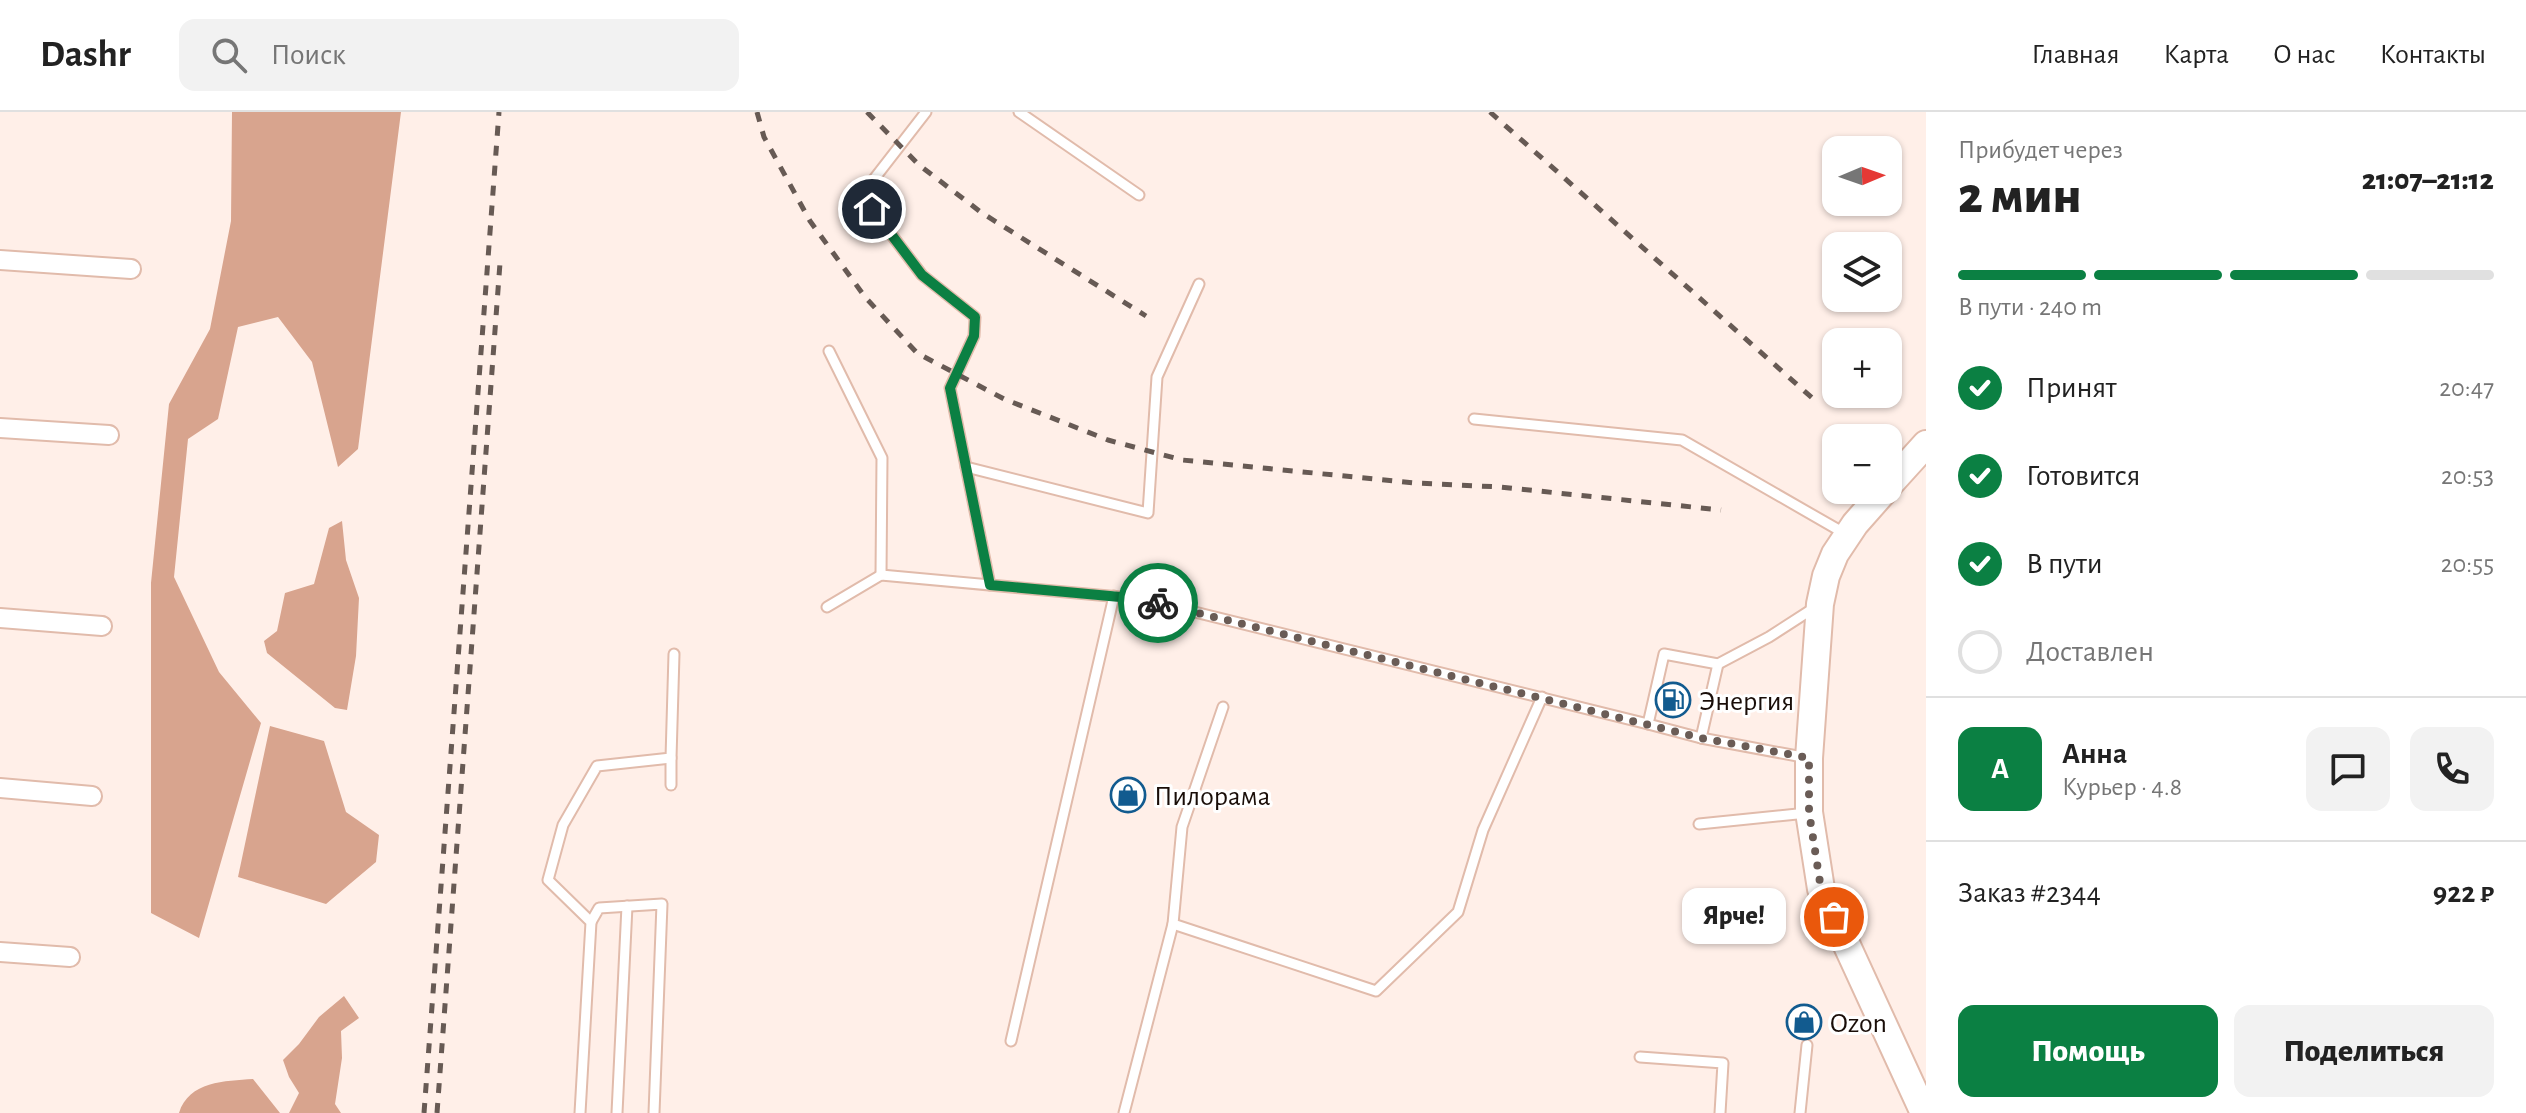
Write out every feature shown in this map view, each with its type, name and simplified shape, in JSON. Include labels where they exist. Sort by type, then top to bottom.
[{"type":"main road","points":[[1902,470],[1926,444]]},
{"type":"main road","points":[[1872,504],[1835,554],[1820,604],[1809,758],[1809,812],[1821,889],[1924,1113]]},
{"type":"street","points":[[0,260],[131,269]]},
{"type":"street","points":[[0,428],[109,435]]},
{"type":"street","points":[[0,618],[102,626]]},
{"type":"street","points":[[0,788],[92,796]]},
{"type":"street","points":[[0,952],[70,957]]},
{"type":"lane","points":[[926,112],[874,179],[872,209],[922,275],[975,317],[974,336],[950,388],[990,585]]},
{"type":"lane","points":[[1019,112],[1139,195]]},
{"type":"lane","points":[[966,467],[1148,513],[1157,377],[1199,284]]},
{"type":"lane","points":[[829,351],[882,458],[881,575]]},
{"type":"lane","points":[[1474,419],[1682,440],[1847,534]]},
{"type":"lane","points":[[827,607],[881,575],[1142,599],[1701,738],[1809,758]]},
{"type":"lane","points":[[1011,1041],[1114,596]]},
{"type":"lane","points":[[1648,724],[1664,654],[1718,664],[1769,637],[1820,604]]},
{"type":"lane","points":[[671,785],[674,654]]},
{"type":"lane","points":[[1701,738],[1718,664]]},
{"type":"lane","points":[[1173,924],[1376,991],[1458,912],[1483,830],[1542,697]]},
{"type":"lane","points":[[1124,1113],[1173,924],[1182,827],[1223,707]]},
{"type":"lane","points":[[591,922],[548,880],[563,825],[597,766],[671,758]]},
{"type":"lane","points":[[1699,824],[1809,812]]},
{"type":"lane","points":[[580,1113],[591,922],[599,908],[662,904],[654,1113]]},
{"type":"lane","points":[[617,1113],[627,906]]},
{"type":"lane","points":[[1800,1113],[1807,1045]]},
{"type":"lane","points":[[1640,1057],[1723,1063],[1720,1113]]},
{"type":"shaded area","points":[[232,112],[401,112],[358,449],[338,467],[312,362],[278,317],[238,327],[218,419],[188,439],[174,577],[219,672],[261,723],[199,938],[151,913],[151,583],[169,404],[210,329],[231,221]]},
{"type":"shaded area","points":[[342,521],[346,560],[359,598],[356,656],[347,710],[335,708],[267,653],[264,641],[277,631],[285,593],[314,584],[329,528]]},
{"type":"shaded area","points":[[270,726],[324,741],[346,812],[379,835],[376,862],[326,904],[238,877]]},
{"type":"shaded area","points":[[344,996],[359,1018],[341,1031],[342,1058],[335,1104],[341,1113],[289,1113],[299,1093],[283,1060],[319,1017]]},
{"type":"shaded area","points":[[253,1079],[280,1113],[179,1113],[184,1102],[199,1089],[220,1082]]},
{"type":"railway","points":[[424,1113],[499,112]]},
{"type":"railway","points":[[757,112],[764,137],[810,221],[865,297],[917,353],[1004,399],[1108,440],[1182,460],[1415,483],[1500,487],[1721,510]]},
{"type":"railway","points":[[867,112],[919,165],[982,213],[1146,316]]},
{"type":"railway","points":[[1490,112],[1819,404]]},
{"type":"railway","points":[[437,1113],[500,263]]},
{"type":"way so far","points":[[1158,603],[1701,738],[1809,758],[1809,812],[1821,889],[1834,917]]},
{"type":"place","name":"Энергия","points":[[1673,700]]},
{"type":"place","name":"Пилорама","points":[[1128,795]]},
{"type":"place","name":"Ярче!","points":[[1834,917]]},
{"type":"place","name":"Ozon","points":[[1804,1022]]},
{"type":"route","points":[[872,209],[922,275],[975,317],[974,336],[950,388],[990,585],[1158,603]]}]
